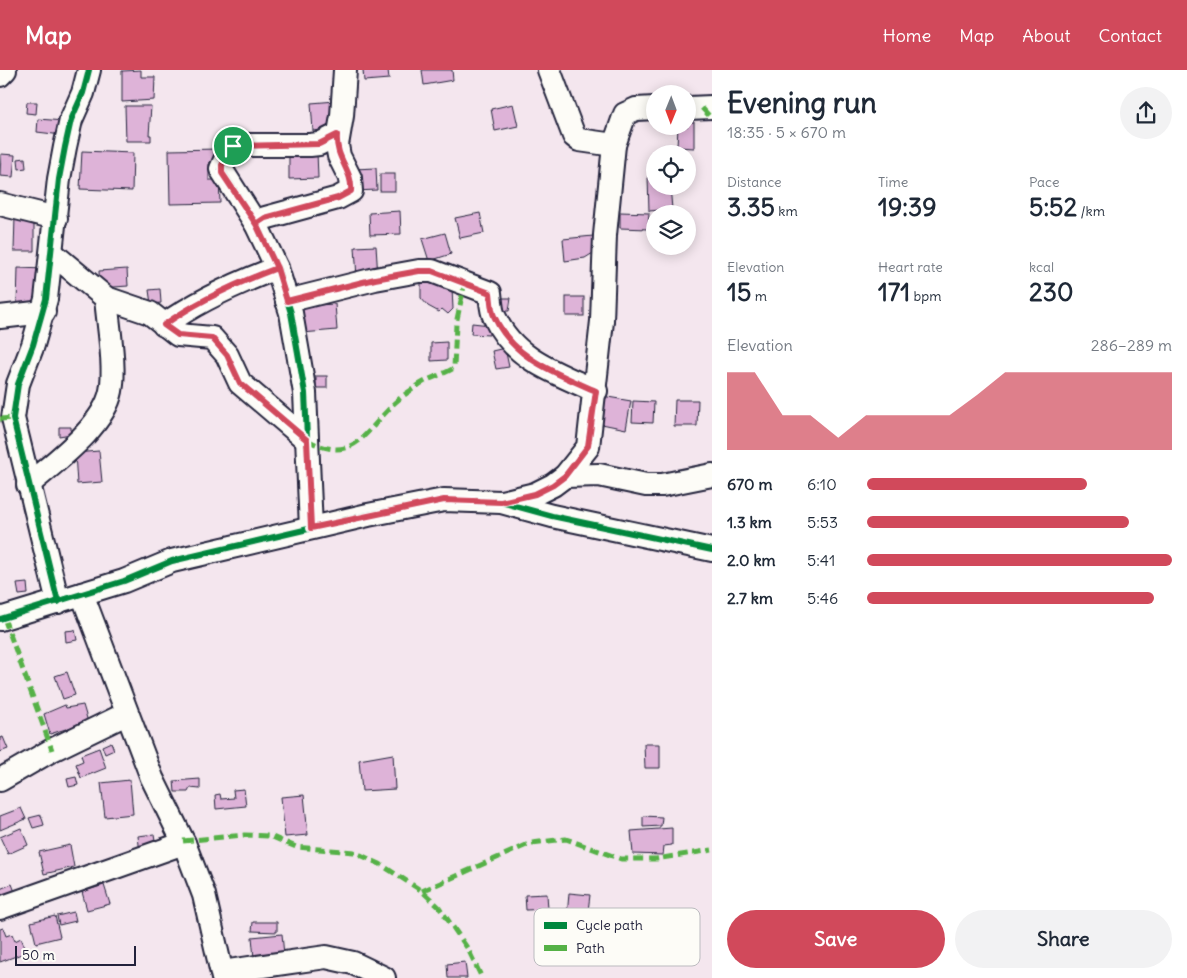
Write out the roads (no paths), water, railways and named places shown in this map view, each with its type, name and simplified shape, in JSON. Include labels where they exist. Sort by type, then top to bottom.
[{"type":"street","points":[[0,75],[5,70]]},
{"type":"street","points":[[58,602],[13,418],[18,384],[44,312],[59,179],[71,120],[83,93],[89,70]]},
{"type":"street","points":[[256,224],[265,218],[338,198],[351,191],[350,178],[339,156],[337,135],[342,116],[345,70]]},
{"type":"street","points":[[549,70],[574,136],[579,140],[614,145]]},
{"type":"street","points":[[696,108],[712,107]]},
{"type":"street","points":[[501,502],[535,494],[553,485],[565,476],[588,446],[596,391],[602,321],[605,235],[614,145],[625,114],[636,109],[646,108]]},
{"type":"street","points":[[311,528],[306,393],[287,301],[277,268],[256,224],[222,173],[222,165],[232,148],[260,144],[319,144],[337,135]]},
{"type":"street","points":[[0,204],[56,218]]},
{"type":"street","points":[[52,253],[106,298],[141,308],[178,335],[212,338],[227,355],[240,383],[307,440]]},
{"type":"street","points":[[164,325],[196,304],[242,281],[277,268]]},
{"type":"street","points":[[287,301],[375,279],[432,271],[490,293],[493,315],[508,337],[526,356],[542,368],[596,391]]},
{"type":"street","points":[[28,484],[81,440],[95,422],[108,399],[112,384],[106,298]]},
{"type":"street","points":[[0,317],[44,312]]},
{"type":"street","points":[[565,476],[599,475],[646,485],[662,485],[692,481],[712,475]]},
{"type":"street","points":[[0,619],[124,581],[172,561],[311,528],[444,500],[501,502],[552,516],[712,550]]},
{"type":"street","points":[[82,594],[106,653],[126,714],[152,778],[184,843],[204,895],[223,975],[326,956],[353,964],[384,978]]},
{"type":"street","points":[[0,780],[52,750],[126,714]]},
{"type":"street","points":[[0,908],[184,843]]}]
